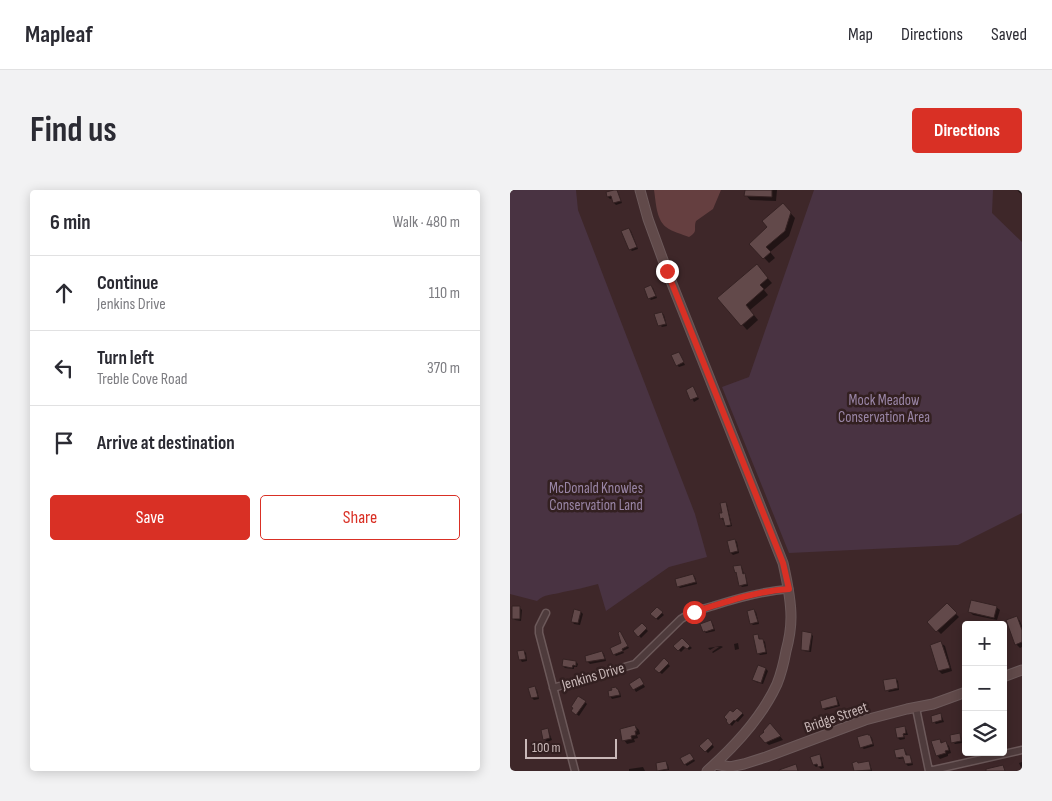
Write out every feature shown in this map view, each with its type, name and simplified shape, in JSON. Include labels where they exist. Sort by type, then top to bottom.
[{"type":"main road","points":[[640,190],[648,219],[667,271],[783,563],[789,589],[791,618],[789,638],[777,684],[760,714],[728,751],[707,771]]},
{"type":"main road","points":[[1007,676],[1022,670]]},
{"type":"main road","name":"Bridge Street","points":[[715,764],[730,767],[744,764],[862,722],[944,701],[962,694]]},
{"type":"street","name":"Jenkins Drive","points":[[553,688],[634,664],[681,619],[689,614],[726,602],[789,589]]},
{"type":"street","points":[[546,613],[539,627],[539,633],[575,771]]},
{"type":"street","points":[[916,708],[929,771],[1022,750]]},
{"type":"green space","name":"McDonald Knowles Conservation Land","points":[[510,190],[576,190],[578,210],[695,514],[707,557],[669,567],[606,611],[598,584],[546,596],[537,601],[510,594]]},
{"type":"green space","name":"Mock Meadow Conservation Area","points":[[814,190],[993,190],[992,213],[1022,242],[1022,513],[958,545],[789,553],[722,387],[749,377]]},
{"type":"shaded area","points":[[654,190],[721,190],[713,209],[696,221],[695,231],[689,237],[671,230],[660,220]]},
{"type":"building","points":[[617,190],[621,201],[613,203],[611,196],[607,197],[606,192]]},
{"type":"building","points":[[745,190],[772,190],[772,197],[744,196]]},
{"type":"building","points":[[783,203],[791,212],[785,231],[766,247],[771,252],[763,259],[749,244],[767,227],[762,221]]},
{"type":"building","points":[[629,228],[637,247],[629,250],[621,231]]},
{"type":"building","points":[[757,264],[768,278],[760,285],[764,289],[746,305],[754,315],[741,326],[717,298]]},
{"type":"building","points":[[651,285],[656,296],[648,299],[644,288]]},
{"type":"building","points":[[662,312],[666,324],[658,326],[654,314]]},
{"type":"building","points":[[679,352],[684,362],[676,366],[671,355]]},
{"type":"building","points":[[693,386],[698,397],[690,400],[686,390]]},
{"type":"building","points":[[726,502],[731,525],[725,526],[723,518],[720,519],[719,513],[722,513],[720,503]]},
{"type":"building","points":[[735,539],[738,551],[730,553],[727,541]]},
{"type":"building","points":[[741,565],[747,584],[739,586],[733,566]]},
{"type":"building","points":[[693,574],[696,582],[677,587],[675,579]]},
{"type":"building","points":[[971,600],[997,606],[994,618],[968,612]]},
{"type":"building","points":[[947,603],[957,613],[936,632],[927,622]]},
{"type":"building","points":[[512,606],[520,606],[520,619],[512,619]]},
{"type":"building","points":[[657,607],[663,612],[656,619],[650,614]]},
{"type":"building","points":[[574,609],[581,611],[578,623],[571,622]]},
{"type":"building","points":[[754,609],[758,622],[750,624],[747,611]]},
{"type":"building","points":[[1017,616],[1022,630],[1022,642],[1015,645],[1006,620]]},
{"type":"building","points":[[711,620],[714,629],[703,632],[700,624]]},
{"type":"building","points":[[642,623],[647,628],[638,637],[633,631]]},
{"type":"building","points":[[620,631],[628,646],[622,649],[623,651],[613,655],[610,648],[621,643],[618,633]]},
{"type":"building","points":[[802,631],[812,633],[809,651],[801,650]]},
{"type":"building","points":[[758,634],[759,639],[763,639],[766,652],[757,654],[753,635]]},
{"type":"building","points":[[682,638],[690,646],[687,649],[683,646],[678,651],[673,646]]},
{"type":"building","points":[[941,641],[950,668],[938,671],[930,645]]},
{"type":"building","points":[[524,650],[526,659],[519,660],[517,651]]},
{"type":"building","points":[[602,651],[605,659],[586,662],[585,656]]},
{"type":"building","points":[[664,658],[669,663],[659,673],[654,669]]},
{"type":"building","points":[[563,659],[576,661],[576,666],[573,665],[572,668],[562,666]]},
{"type":"building","points":[[758,665],[766,668],[761,683],[752,680]]},
{"type":"building","points":[[640,677],[644,684],[633,690],[629,684]]},
{"type":"building","points":[[896,678],[898,688],[885,691],[883,680]]},
{"type":"building","points":[[535,686],[538,697],[531,698],[528,688]]},
{"type":"building","points":[[616,687],[620,695],[609,697],[608,691]]},
{"type":"building","points":[[578,696],[586,701],[576,715],[571,711],[573,708],[571,707]]},
{"type":"building","points":[[836,696],[838,705],[822,709],[820,701]]},
{"type":"building","points":[[737,708],[743,713],[729,725],[724,717],[730,710],[733,712]]},
{"type":"building","points":[[941,713],[942,720],[932,723],[931,716]]},
{"type":"building","points":[[770,723],[781,736],[765,743],[759,736]]},
{"type":"building","points":[[635,725],[636,735],[631,736],[632,739],[622,741],[620,729]]},
{"type":"building","points":[[905,726],[906,733],[903,734],[904,737],[897,738],[895,728]]},
{"type":"building","points":[[548,728],[550,738],[543,740],[541,730]]},
{"type":"building","points":[[960,733],[961,741],[951,743],[950,735]]},
{"type":"building","points":[[868,734],[873,744],[860,748],[857,737]]},
{"type":"building","points":[[708,738],[713,744],[705,752],[699,746]]},
{"type":"building","points":[[940,739],[941,743],[946,741],[949,750],[936,756],[931,741]]},
{"type":"building","points":[[904,748],[906,755],[910,755],[912,763],[905,764],[903,757],[896,758],[894,750]]},
{"type":"building","points":[[690,753],[694,759],[684,765],[680,758]]},
{"type":"building","points":[[820,754],[822,766],[818,767],[817,764],[813,765],[810,757]]},
{"type":"building","points":[[666,761],[668,769],[657,771],[656,763]]},
{"type":"building","points":[[857,761],[858,763],[869,761],[871,770],[854,771],[852,763]]},
{"type":"building","points":[[796,764],[798,771],[779,771],[779,770]]},
{"type":"building","points":[[1003,765],[1005,771],[986,771],[986,769]]},
{"type":"route","points":[[667,271],[783,563],[789,589],[774,590],[694,612]]}]
